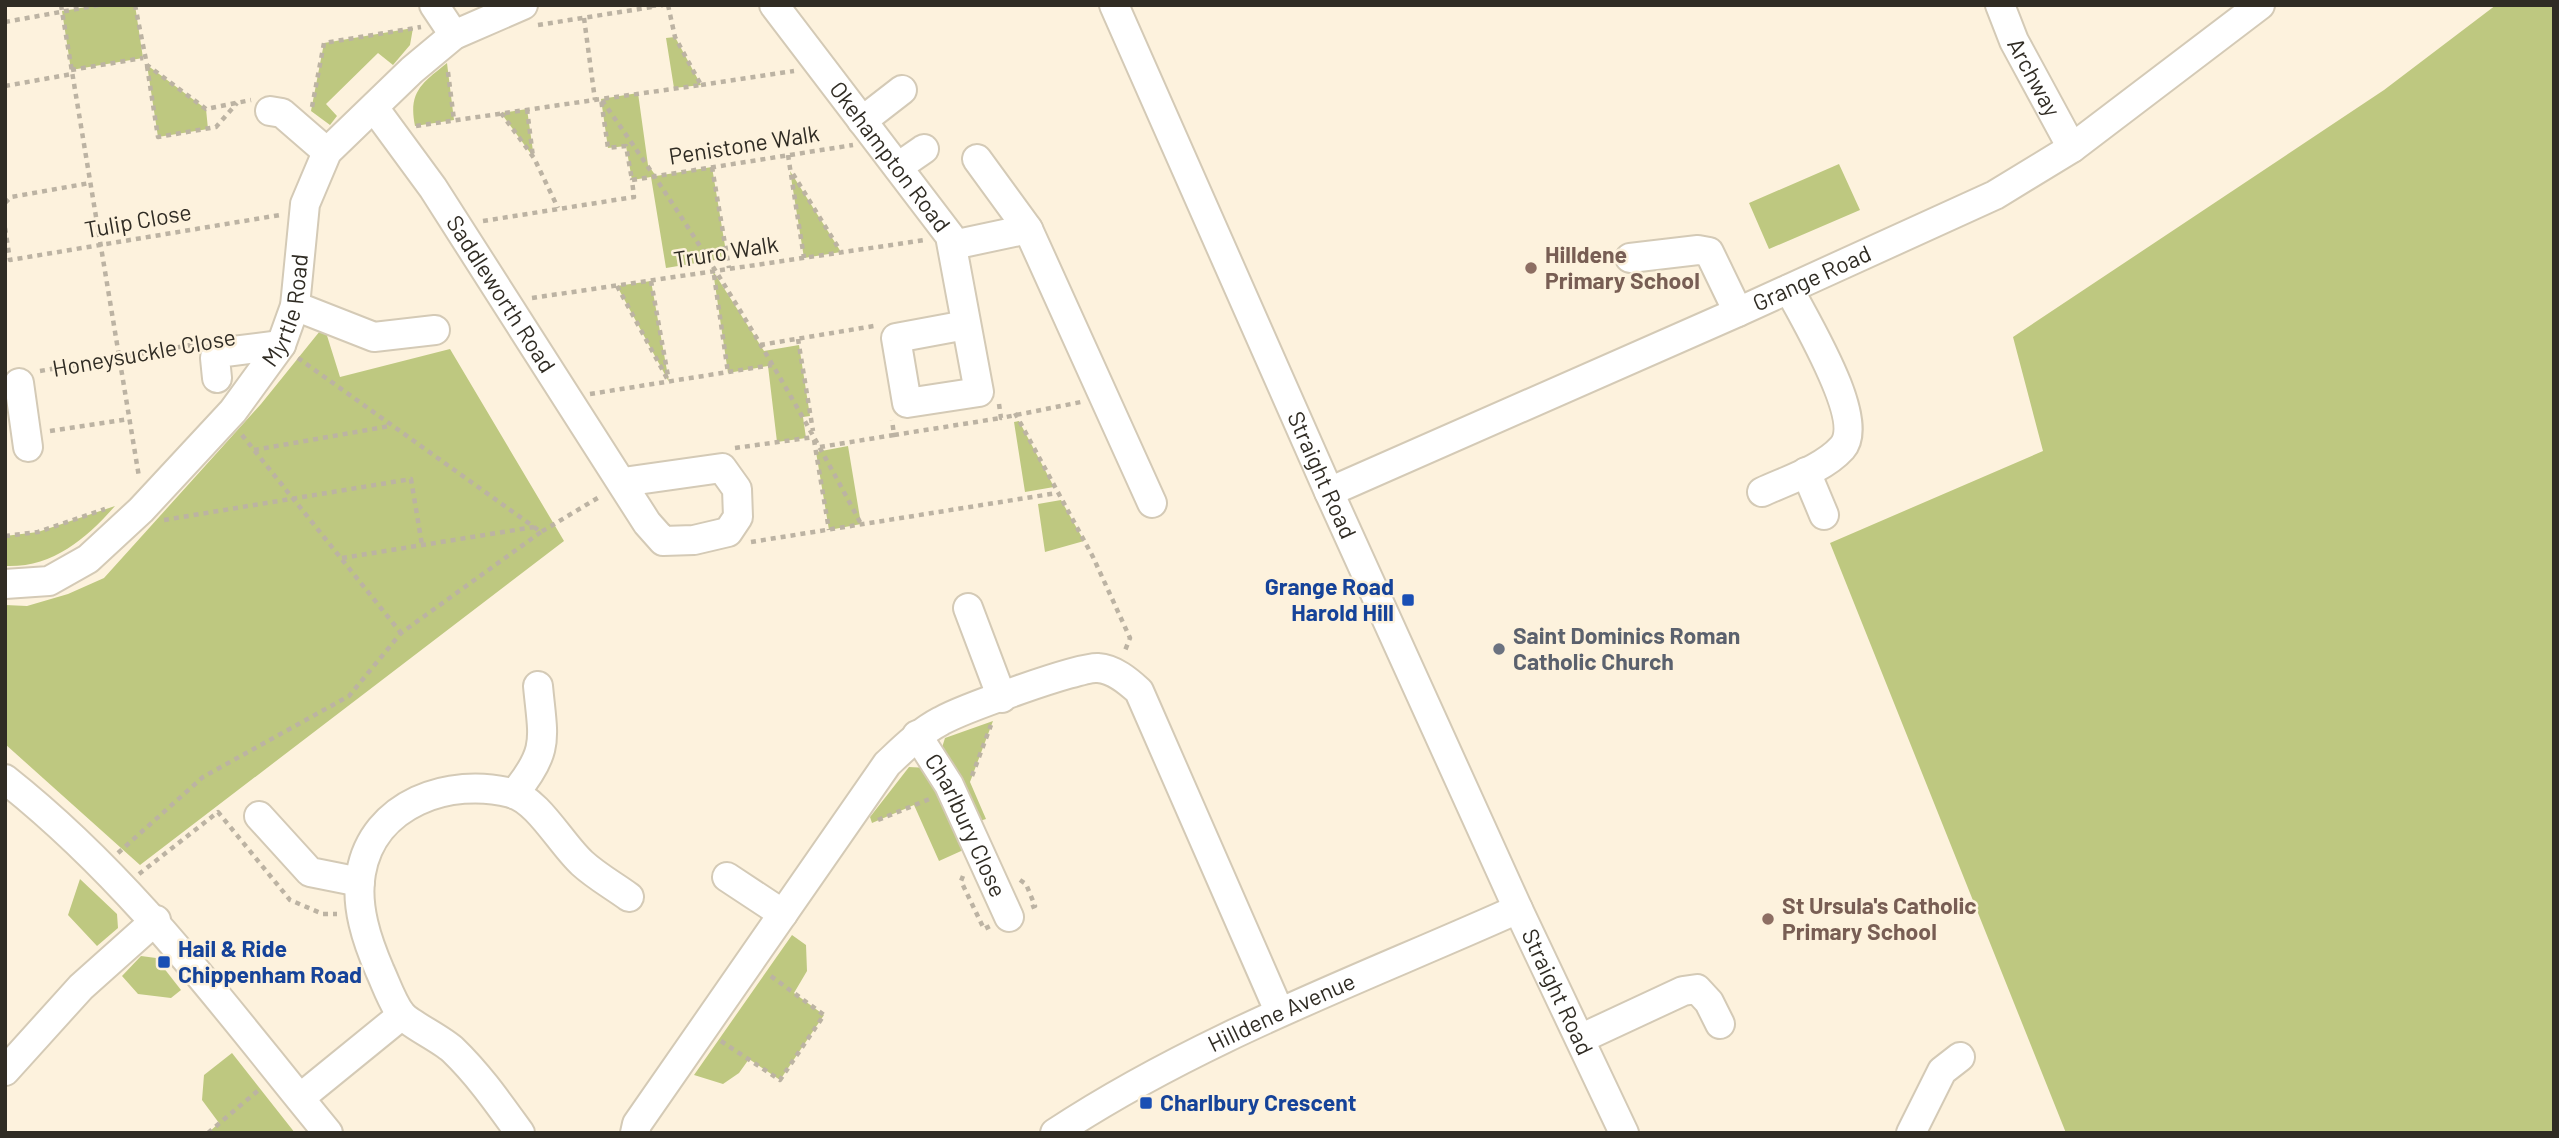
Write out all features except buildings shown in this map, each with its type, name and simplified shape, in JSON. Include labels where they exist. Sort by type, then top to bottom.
[{"type":"street","name":"Okehampton Road","points":[[774,5],[952,241],[979,392]]},
{"type":"street","name":"Straight Road","points":[[1114,5],[1329,492],[1518,909],[1582,1038],[1624,1133]]},
{"type":"street","name":"Archway","points":[[2000,5],[2014,41],[2072,148]]},
{"type":"street","name":"Grange Road","points":[[1329,492],[1738,312],[1995,195],[2072,148],[2260,5]]},
{"type":"street","name":"Myrtle Road","points":[[5,584],[49,581],[88,559],[128,508],[227,416],[281,345],[295,306],[305,210],[327,152],[383,119],[445,21],[529,15]]},
{"type":"street","points":[[870,131],[902,90]]},
{"type":"street","points":[[267,104],[282,113],[327,152]]},
{"type":"street","name":"Saddleworth Road","points":[[383,119],[457,225],[647,523],[663,541],[694,540],[728,532]]},
{"type":"street","points":[[898,167],[924,149]]},
{"type":"street","points":[[977,159],[1028,229],[1152,503]]},
{"type":"street","points":[[952,241],[1028,229]]},
{"type":"street","points":[[1630,258],[1698,250],[1709,253],[1738,312]]},
{"type":"street","points":[[1762,492],[1806,472],[1845,446],[1849,424],[1843,398],[1789,289]]},
{"type":"street","points":[[295,306],[374,337],[435,330]]},
{"type":"street","points":[[966,325],[896,338],[907,403],[979,392]]},
{"type":"street","points":[[217,378],[215,358],[225,352],[281,345]]},
{"type":"street","points":[[27,381],[28,447]]},
{"type":"street","points":[[622,482],[722,468],[730,475],[737,489],[738,517],[728,532]]},
{"type":"street","points":[[1806,472],[1824,514]]},
{"type":"street","points":[[968,608],[1002,698]]},
{"type":"street","points":[[635,1133],[637,1124],[887,764],[917,736],[942,720],[1070,672],[1097,667],[1116,674],[1139,691],[1279,1011]]},
{"type":"street","points":[[514,794],[541,757],[543,740],[538,685]]},
{"type":"street","name":"Charlbury Close","points":[[917,736],[950,785],[1009,917]]},
{"type":"street","points":[[5,779],[54,817],[156,920],[328,1133]]},
{"type":"street","points":[[520,1133],[477,1075],[453,1051],[433,1033],[402,1015],[372,953],[362,915],[360,882],[369,849],[391,819],[406,806],[445,789],[468,788],[514,794],[542,815],[561,844],[585,867],[629,897]]},
{"type":"street","points":[[259,816],[310,872],[360,882]]},
{"type":"street","points":[[727,877],[783,914]]},
{"type":"street","name":"Hilldene Avenue","points":[[1055,1133],[1179,1060],[1279,1011],[1518,909]]},
{"type":"street","points":[[5,1071],[81,987],[156,920]]},
{"type":"street","points":[[1582,1038],[1683,991],[1697,989],[1709,1002],[1720,1024]]},
{"type":"street","points":[[300,1098],[402,1015]]},
{"type":"street","points":[[1911,1133],[1942,1071],[1960,1056]]},
{"type":"path","points":[[5,22],[62,8],[99,5]]},
{"type":"path","points":[[135,5],[158,137],[216,127],[238,102]]},
{"type":"path","points":[[529,15],[584,18],[665,5],[675,37],[701,85]]},
{"type":"path","points":[[62,8],[141,486],[128,508]]},
{"type":"path","points":[[584,18],[608,148],[626,146],[631,142]]},
{"type":"path","points":[[304,105],[312,111],[324,43],[445,21]]},
{"type":"path","points":[[5,86],[143,58]]},
{"type":"path","points":[[447,63],[454,120]]},
{"type":"path","points":[[147,65],[206,109],[238,102],[267,104]]},
{"type":"path","points":[[383,119],[454,120],[819,68]]},
{"type":"path","points":[[598,99],[656,176],[772,365],[862,524]]},
{"type":"path","points":[[527,109],[534,158]]},
{"type":"path","points":[[501,113],[534,158],[558,208]]},
{"type":"path","name":"Penistone Walk","points":[[632,180],[788,155],[870,131]]},
{"type":"path","points":[[457,225],[634,197],[626,146]]},
{"type":"path","points":[[788,155],[804,258]]},
{"type":"path","points":[[712,167],[729,268]]},
{"type":"path","points":[[790,171],[841,252]]},
{"type":"path","points":[[5,203],[11,197],[90,183]]},
{"type":"path","name":"Tulip Close","points":[[5,228],[10,260],[305,210]]},
{"type":"path","name":"Truro Walk","points":[[507,302],[841,252],[952,241]]},
{"type":"path","points":[[713,271],[728,373]]},
{"type":"path","points":[[651,281],[669,382]]},
{"type":"path","points":[[617,286],[669,382]]},
{"type":"path","points":[[760,345],[887,324],[896,338]]},
{"type":"path","points":[[798,339],[829,530]]},
{"type":"path","name":"Honeysuckle Close","points":[[27,381],[119,358],[209,342]]},
{"type":"path","points":[[281,345],[541,532]]},
{"type":"path","points":[[569,397],[772,365]]},
{"type":"path","points":[[979,392],[997,394],[1001,418]]},
{"type":"path","points":[[820,447],[1001,418],[1015,413],[1104,398]]},
{"type":"path","points":[[894,435],[890,410],[907,403]]},
{"type":"path","points":[[1015,413],[1093,557],[1130,638],[1116,674]]},
{"type":"path","points":[[227,416],[401,634]]},
{"type":"path","points":[[48,420],[50,433],[130,419]]},
{"type":"path","points":[[253,450],[391,426]]},
{"type":"path","points":[[722,468],[725,450],[814,437]]},
{"type":"path","points":[[5,537],[128,508],[154,522],[411,479],[422,545]]},
{"type":"path","points":[[103,867],[203,777],[349,696],[401,634],[541,532],[622,482]]},
{"type":"path","points":[[728,532],[748,542],[1057,493]]},
{"type":"path","points":[[341,558],[534,527]]},
{"type":"path","points":[[123,887],[218,812],[290,900],[323,914],[362,915]]},
{"type":"path","points":[[703,1028],[780,1080],[824,1015],[750,960]]},
{"type":"path","points":[[208,1133],[279,1073]]},
{"type":"green space","points":[[99,5],[135,5],[143,58],[71,70],[62,11]]},
{"type":"green space","points":[[2496,5],[2554,5],[2554,1133],[2066,1133],[1830,543],[2043,451],[2013,337],[2384,90]]},
{"type":"green space","points":[[413,28],[410,45],[393,65],[378,53],[326,104],[337,116],[330,125],[311,111],[324,43]]},
{"type":"green space","points":[[675,37],[701,85],[674,88],[666,38]]},
{"type":"green space","points":[[447,63],[454,120],[415,126],[415,96],[430,76]]},
{"type":"green space","points":[[147,65],[206,109],[208,129],[158,137]]},
{"type":"green space","points":[[638,93],[648,165],[656,176],[712,167],[727,258],[666,268],[651,177],[632,180],[626,146],[608,148],[601,99]]},
{"type":"green space","points":[[527,109],[534,158],[501,113]]},
{"type":"green space","points":[[1839,164],[1860,210],[1769,249],[1749,203]]},
{"type":"green space","points":[[790,171],[841,252],[804,258]]},
{"type":"green space","points":[[713,271],[764,351],[799,345],[810,416],[803,417],[806,438],[777,442],[768,366],[728,373]]},
{"type":"green space","points":[[651,281],[669,382],[617,286]]},
{"type":"green space","points":[[324,326],[340,377],[450,349],[564,541],[140,865],[5,744],[5,605],[27,606],[68,594],[104,578],[261,404]]},
{"type":"green space","points":[[1019,421],[1054,487],[1025,492],[1014,422]]},
{"type":"green space","points":[[848,446],[861,524],[829,530],[816,452]]},
{"type":"green space","points":[[1061,500],[1084,541],[1045,552],[1038,504]]},
{"type":"green space","points":[[115,506],[80,540],[53,557],[22,565],[5,566],[5,536],[38,532]]},
{"type":"green space","points":[[993,721],[970,782],[986,819],[973,823],[939,757],[945,738]]},
{"type":"green space","points":[[909,767],[928,768],[970,847],[939,861],[914,805],[872,823],[870,817]]},
{"type":"green space","points":[[80,879],[117,914],[118,928],[97,946],[68,915]]},
{"type":"green space","points":[[792,935],[806,945],[807,971],[794,993],[824,1015],[780,1080],[749,1059],[739,1073],[723,1084],[694,1075]]},
{"type":"green space","points":[[141,956],[156,958],[181,990],[171,998],[138,994],[122,976]]},
{"type":"green space","points":[[232,1053],[295,1133],[208,1133],[219,1123],[202,1100],[204,1075]]},
{"type":"place","name":"Hilldene Primary School","points":[[1531,268]]},
{"type":"place","name":"Grange Road Harold Hill","points":[[1408,600]]},
{"type":"place","name":"Saint Dominics Roman Catholic Church","points":[[1499,649]]},
{"type":"place","name":"St Ursula's Catholic Primary School","points":[[1768,919]]},
{"type":"place","name":"Hail & Ride Chippenham Road","points":[[164,962]]},
{"type":"place","name":"Charlbury Crescent","points":[[1146,1103]]}]
